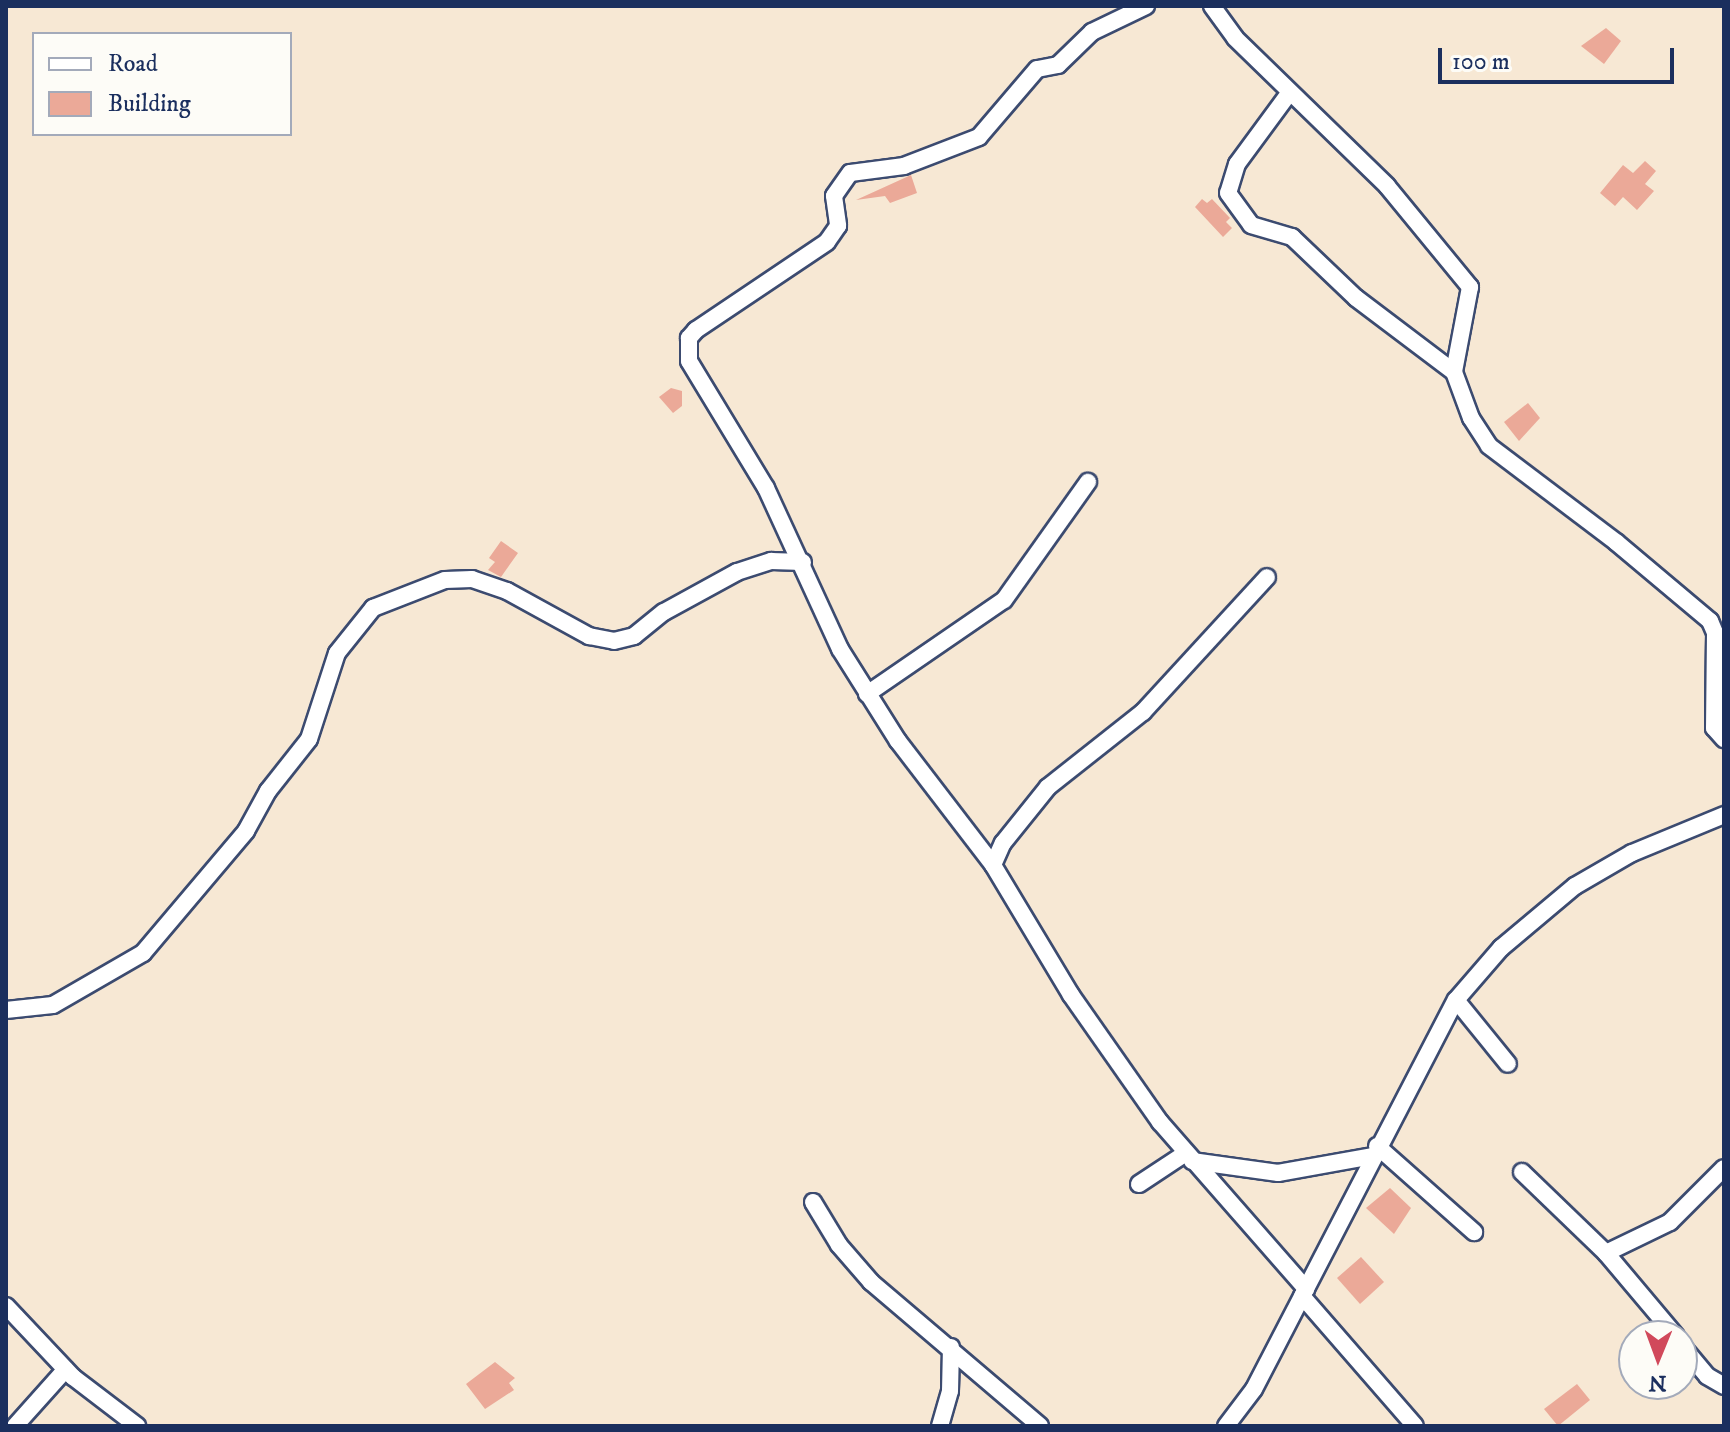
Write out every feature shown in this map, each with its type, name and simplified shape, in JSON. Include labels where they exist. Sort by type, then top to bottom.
[{"type":"street","points":[[1146,6],[1098,28],[1058,65],[1037,69],[979,137],[904,166],[850,173],[833,199],[838,226],[827,242],[737,299],[689,338],[689,361],[766,488],[803,562],[829,627],[867,694],[946,809],[993,865],[1071,995],[1189,1157],[1415,1426]]},
{"type":"street","points":[[1216,7],[1290,92],[1368,165],[1470,287],[1454,372]]},
{"type":"street","points":[[1290,92],[1237,164],[1228,193],[1251,225],[1292,237],[1356,298],[1454,372],[1476,427],[1502,460],[1616,542],[1710,621],[1715,633],[1714,728],[1724,739]]},
{"type":"street","points":[[867,694],[1004,600],[1088,482]]},
{"type":"street","points":[[6,1010],[53,1005],[143,953],[246,831],[263,797],[309,739],[337,653],[373,608],[445,580],[472,579],[507,591],[589,636],[614,641],[634,636],[664,612],[737,572],[771,561],[803,562]]},
{"type":"street","points":[[993,865],[1003,843],[1048,787],[1143,712],[1267,577]]},
{"type":"street","points":[[1226,1426],[1254,1389],[1456,1000],[1501,948],[1575,886],[1632,853],[1724,815]]},
{"type":"street","points":[[1456,1000],[1508,1064]]},
{"type":"street","points":[[1139,1184],[1189,1157],[1278,1173],[1375,1151]]},
{"type":"street","points":[[1375,1151],[1474,1232]]},
{"type":"street","points":[[1606,1253],[1670,1222],[1724,1168]]},
{"type":"street","points":[[1522,1172],[1606,1253],[1663,1320]]},
{"type":"street","points":[[813,1202],[839,1245],[871,1282],[951,1347],[1040,1426]]},
{"type":"street","points":[[6,1306],[66,1369],[113,1412],[137,1426]]},
{"type":"street","points":[[940,1426],[950,1391],[951,1347]]},
{"type":"street","points":[[1698,1365],[1707,1376],[1724,1386]]},
{"type":"street","points":[[15,1426],[66,1369]]},
{"type":"building","points":[[1606,28],[1621,41],[1604,64],[1581,46]]},
{"type":"building","points":[[1645,161],[1656,171],[1645,184],[1654,191],[1637,210],[1623,197],[1615,206],[1600,193],[1623,165],[1633,173]]},
{"type":"building","points":[[911,175],[917,193],[890,203],[885,196],[856,200]]},
{"type":"building","points":[[1202,199],[1207,203],[1212,199],[1230,218],[1226,222],[1232,228],[1223,237],[1195,207]]},
{"type":"building","points":[[671,388],[682,391],[682,406],[673,413],[659,397]]},
{"type":"building","points":[[1528,403],[1540,418],[1519,441],[1504,422]]},
{"type":"building","points":[[501,541],[518,553],[501,577],[488,570],[495,562],[489,558]]},
{"type":"building","points":[[1390,1188],[1411,1208],[1394,1234],[1366,1208]]},
{"type":"building","points":[[1361,1257],[1384,1282],[1360,1304],[1337,1278]]},
{"type":"building","points":[[495,1362],[515,1378],[509,1383],[514,1390],[485,1409],[466,1384]]},
{"type":"building","points":[[1577,1384],[1590,1400],[1558,1426],[1544,1409]]}]
